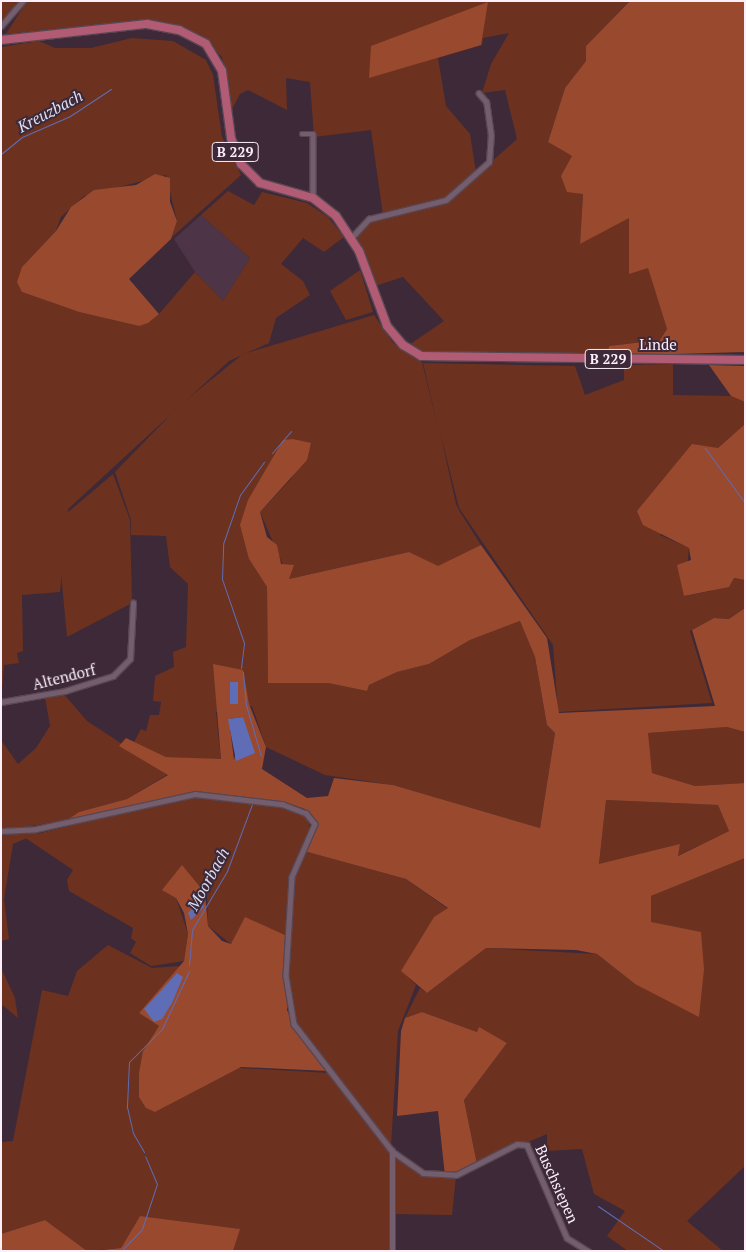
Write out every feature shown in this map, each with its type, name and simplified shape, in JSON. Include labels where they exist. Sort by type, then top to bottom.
[{"type":"main road","name":"B 229","points":[[1,40],[138,24],[193,36],[218,60],[233,143],[246,172],[267,187],[313,198],[332,212],[352,238]]},
{"type":"main road","name":"Linde","points":[[352,238],[384,321],[410,350],[436,359],[745,360]]},
{"type":"street","points":[[1,26],[23,1]]},
{"type":"street","points":[[352,238],[370,219],[446,200],[488,162],[491,136],[486,102],[479,94]]},
{"type":"street","points":[[302,134],[312,134],[313,198]]},
{"type":"street","name":"Altendorf","points":[[1,702],[65,691],[113,676],[130,659],[133,603]]},
{"type":"street","points":[[1,832],[36,828],[195,794],[282,804],[306,813],[315,824],[292,877],[288,1007],[301,1034],[392,1151],[392,1251]]},
{"type":"street","name":"Buschsiepen","points":[[392,1151],[423,1173],[444,1177],[524,1144],[568,1238],[588,1251]]},
{"type":"shaded area","points":[[2,1],[20,1],[2,22]]},
{"type":"shaded area","points":[[27,1],[630,1],[586,46],[586,61],[565,88],[548,142],[572,156],[583,193],[580,244],[629,217],[629,273],[648,267],[667,329],[660,340],[609,346],[607,356],[429,355],[409,345],[444,321],[403,277],[375,286],[353,237],[366,221],[447,201],[517,139],[505,90],[482,93],[491,64],[509,33],[483,38],[482,45],[438,58],[446,106],[470,134],[476,172],[441,201],[383,215],[371,130],[314,137],[310,82],[286,78],[287,110],[248,90],[240,94],[231,111],[222,57],[201,35],[146,20],[6,34]]},
{"type":"shaded area","points":[[630,1],[745,1],[745,352],[607,356],[609,346],[660,340],[667,329],[648,268],[629,274],[629,218],[580,244],[583,194],[567,192],[561,176],[572,156],[548,142],[565,88],[586,61],[586,46]]},
{"type":"shaded area","points":[[488,2],[481,45],[369,78],[371,46]]},
{"type":"shaded area","points":[[132,38],[173,41],[206,60],[213,75],[222,137],[241,175],[172,237],[177,221],[166,175],[84,196],[61,217],[56,231],[22,267],[22,292],[79,312],[139,326],[159,314],[195,272],[223,301],[250,258],[201,215],[228,191],[254,205],[262,192],[307,203],[328,217],[344,237],[324,252],[303,238],[281,264],[303,281],[310,295],[276,318],[269,343],[229,361],[68,509],[60,592],[22,595],[23,651],[17,653],[19,663],[4,665],[1,701],[1,47],[39,41],[55,48],[91,48]]},
{"type":"shaded area","points":[[155,174],[170,178],[170,202],[177,221],[171,239],[129,279],[159,314],[148,323],[139,326],[79,312],[22,292],[17,282],[22,267],[56,231],[71,207],[94,190],[136,185]]},
{"type":"shaded area","points":[[201,215],[250,258],[223,301],[195,272],[174,239]]},
{"type":"shaded area","points":[[360,270],[373,312],[346,320],[330,291]]},
{"type":"shaded area","points":[[374,315],[393,343],[422,362],[439,432],[423,363],[575,366],[585,395],[624,380],[624,365],[673,364],[673,395],[731,396],[745,402],[745,424],[718,448],[660,535],[689,548],[684,596],[711,591],[734,578],[745,580],[745,608],[729,619],[714,618],[690,631],[712,703],[558,712],[553,645],[459,508],[440,432],[456,504],[481,545],[437,567],[409,552],[289,579],[260,512],[291,479],[311,444],[293,439],[272,460],[249,559],[267,587],[268,683],[328,683],[367,691],[369,685],[397,672],[429,664],[470,640],[520,621],[535,657],[547,725],[555,733],[540,828],[393,785],[325,775],[266,747],[252,706],[216,712],[221,760],[166,757],[134,742],[141,729],[146,731],[150,715],[159,715],[161,702],[153,701],[155,676],[174,667],[173,652],[186,647],[188,584],[170,567],[166,536],[131,535],[131,520],[115,472],[180,405],[243,354]]},
{"type":"shaded area","points":[[709,365],[745,366],[745,402],[731,396]]},
{"type":"shaded area","points":[[745,424],[745,580],[734,578],[729,587],[684,596],[677,565],[691,560],[689,548],[643,525],[637,511],[692,444],[718,448]]},
{"type":"shaded area","points":[[293,439],[311,443],[307,460],[260,512],[267,537],[277,545],[281,564],[294,565],[289,579],[409,552],[438,566],[481,545],[547,638],[559,713],[715,706],[692,630],[714,618],[729,619],[745,608],[745,732],[727,727],[648,733],[652,773],[695,786],[745,783],[745,858],[651,896],[651,922],[701,932],[704,969],[699,1017],[635,984],[597,954],[576,950],[486,948],[427,993],[401,971],[434,917],[448,908],[406,879],[304,851],[316,823],[305,809],[291,804],[195,792],[67,820],[79,812],[127,799],[168,775],[119,746],[126,738],[166,757],[221,759],[213,664],[243,670],[249,704],[266,747],[262,769],[307,798],[328,796],[334,778],[393,785],[540,828],[555,733],[547,725],[535,657],[520,621],[470,640],[429,664],[397,672],[369,685],[367,691],[328,683],[268,683],[267,587],[249,559],[240,525],[248,500],[283,440]],"holes":[[[243,717],[234,760],[229,719]],[[606,800],[718,805],[729,831],[678,856],[680,844],[599,864]]]},
{"type":"shaded area","points":[[113,474],[130,520],[132,603],[67,637],[61,573],[67,513]]},
{"type":"shaded area","points":[[63,693],[87,721],[168,774],[127,799],[79,812],[67,820],[1,831],[1,740],[18,764],[36,748],[50,726],[45,697]]},
{"type":"shaded area","points":[[727,727],[745,732],[745,783],[695,786],[652,773],[647,733]]},
{"type":"shaded area","points":[[196,795],[290,808],[308,818],[310,830],[291,874],[287,936],[231,944],[208,926],[207,897],[176,898],[188,934],[184,961],[151,966],[130,953],[136,942],[131,938],[133,928],[69,891],[67,880],[73,870],[24,837]]},
{"type":"shaded area","points":[[606,800],[718,805],[729,831],[677,856],[680,845],[599,865]]},
{"type":"shaded area","points":[[60,824],[13,844],[4,899],[9,939],[1,941],[1,832]]},
{"type":"shaded area","points":[[304,851],[406,879],[448,909],[402,971],[416,985],[398,1031],[391,1146],[292,1017],[287,977],[294,878]]},
{"type":"shaded area","points":[[745,858],[745,1166],[687,1221],[723,1251],[628,1251],[607,1236],[625,1211],[594,1194],[582,1149],[547,1151],[547,1134],[477,1164],[464,1100],[507,1043],[479,1028],[477,1032],[422,1012],[405,1018],[420,988],[427,993],[486,948],[597,954],[635,984],[651,922],[651,896]]},
{"type":"shaded area","points":[[182,865],[205,893],[208,926],[222,941],[231,944],[245,917],[287,936],[287,1010],[298,1035],[328,1071],[241,1067],[155,1112],[146,1108],[139,1097],[139,1073],[143,1051],[159,1026],[139,1013],[184,961],[188,934],[184,913],[176,898],[162,890]]},
{"type":"shaded area","points":[[108,945],[152,968],[180,966],[139,1013],[159,1026],[143,1051],[155,1112],[238,1068],[330,1073],[390,1152],[390,1251],[233,1251],[239,1229],[140,1216],[121,1248],[87,1251],[45,1220],[1,1234],[1,1142],[13,1141],[42,990],[68,996],[77,971]]},
{"type":"shaded area","points":[[1,968],[15,998],[18,1018],[1,1004]]},
{"type":"shaded area","points":[[422,1012],[477,1032],[479,1027],[507,1043],[464,1100],[477,1164],[456,1174],[445,1176],[438,1111],[397,1116],[401,1031],[405,1018]]},
{"type":"shaded area","points":[[393,1154],[429,1176],[456,1176],[452,1215],[393,1214]]},
{"type":"shaded area","points":[[140,1216],[240,1229],[233,1251],[93,1251],[121,1248]]},
{"type":"shaded area","points":[[45,1220],[87,1251],[1,1251],[1,1234]]},
{"type":"water","points":[[230,682],[238,682],[238,704],[230,704]]},
{"type":"water","points":[[243,717],[255,753],[236,761],[228,719]]},
{"type":"water","points":[[201,899],[204,907],[191,920],[188,913]]},
{"type":"water","points":[[177,973],[183,977],[172,1003],[162,1019],[154,1022],[144,1009]]},
{"type":"waterway","name":"Kreuzbach","points":[[1,154],[22,137],[70,116],[111,89]]},
{"type":"waterway","name":"Moorbach","points":[[272,453],[291,431]]},
{"type":"waterway","points":[[705,448],[745,503]]},
{"type":"waterway","name":"Moorbach","points":[[241,668],[244,643],[222,579],[223,544],[240,495],[264,462]]},
{"type":"waterway","name":"Moorbach","points":[[243,672],[246,705],[261,756]]},
{"type":"waterway","name":"Moorbach","points":[[189,965],[192,930],[227,871],[252,804]]},
{"type":"waterway","name":"Moorbach","points":[[144,1152],[133,1133],[127,1106],[129,1062],[162,1029],[189,971]]},
{"type":"waterway","name":"Moorbach","points":[[121,1251],[142,1229],[157,1184],[145,1156]]},
{"type":"waterway","name":"Buschsiepen","points":[[598,1206],[664,1251]]}]
